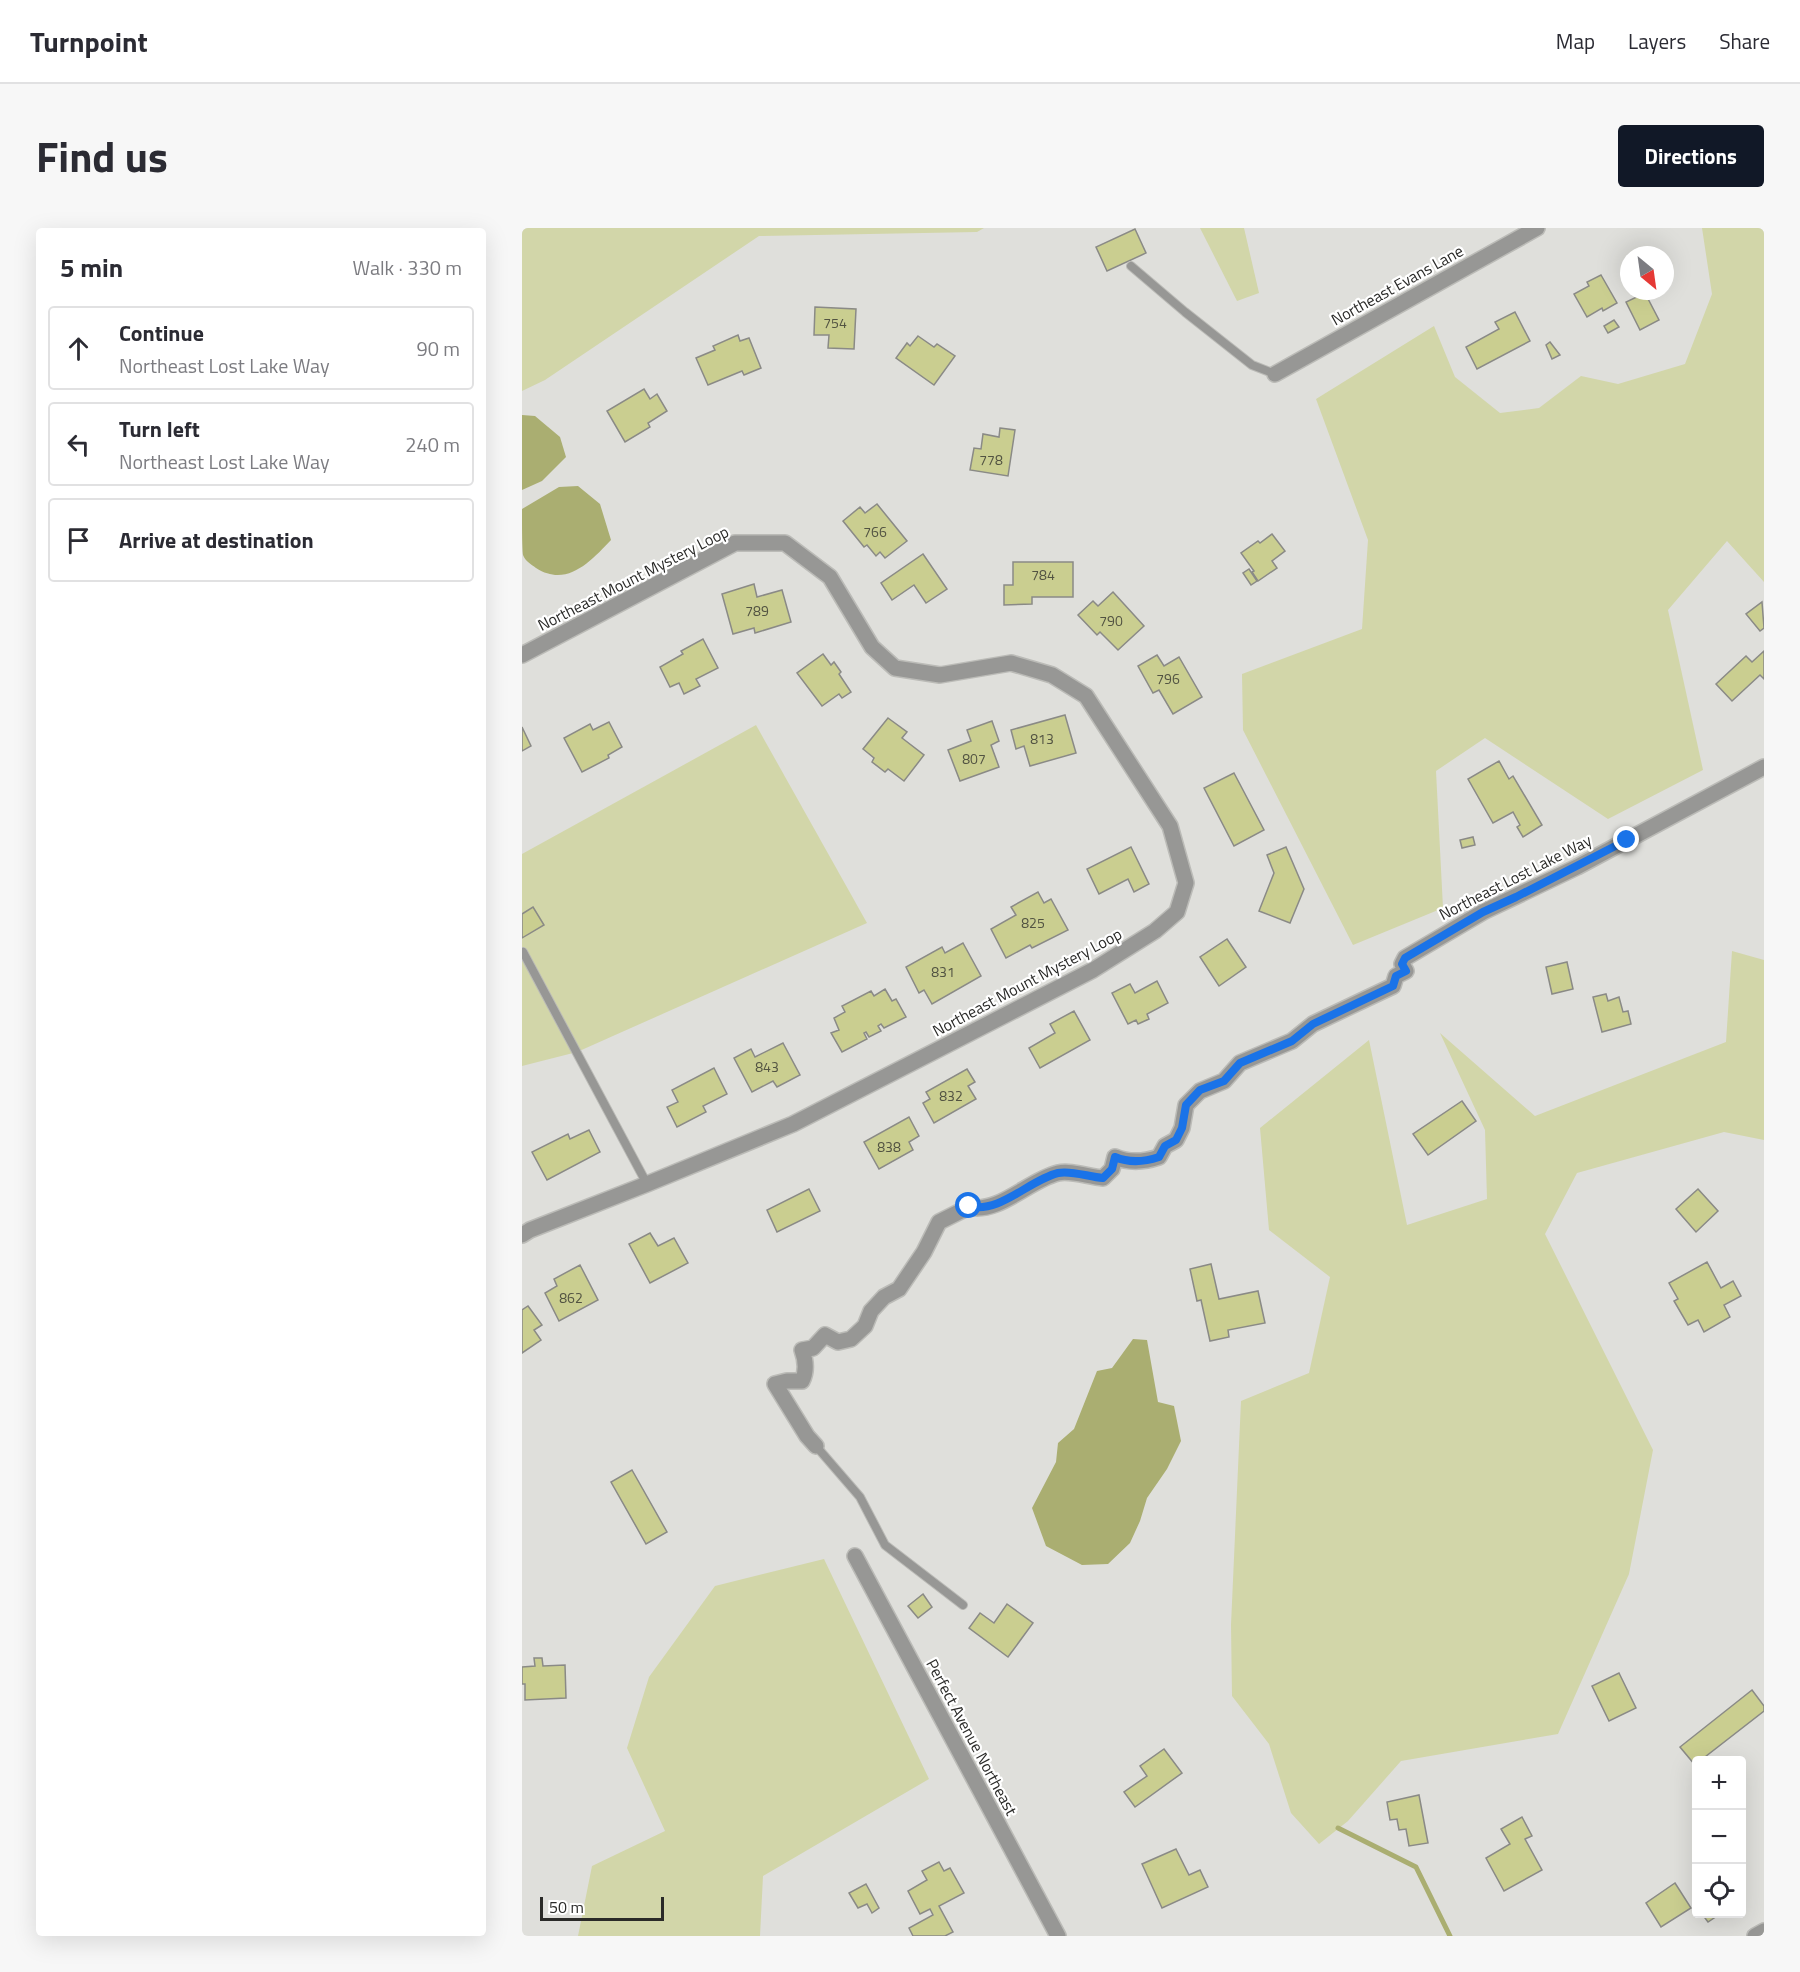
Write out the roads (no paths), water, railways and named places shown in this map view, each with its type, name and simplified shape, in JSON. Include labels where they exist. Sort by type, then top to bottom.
[{"type":"street","name":"Northeast Evans Lane","points":[[1275,374],[1537,228]]},
{"type":"street","name":"Northeast Mount Mystery Loop","points":[[522,655],[735,543],[785,543],[830,577],[872,647],[896,668],[940,675],[1011,663],[1052,675],[1086,696],[1170,826],[1186,883],[1177,912],[1155,931],[1093,970],[793,1124],[522,1235]]},
{"type":"street","name":"Northeast Lost Lake Way","points":[[816,1446],[807,1436],[775,1384],[802,1381],[805,1374],[805,1360],[802,1350],[813,1348],[825,1335],[838,1342],[851,1339],[864,1326],[871,1311],[884,1297],[899,1289],[924,1252],[939,1222],[969,1206],[980,1209],[1006,1199],[1055,1174],[1064,1172],[1103,1178],[1112,1169],[1115,1157],[1129,1161],[1148,1161],[1159,1157],[1165,1146],[1176,1140],[1182,1128],[1186,1105],[1200,1090],[1224,1081],[1240,1063],[1292,1041],[1313,1024],[1393,986],[1396,976],[1406,971],[1402,964],[1405,958],[1431,944],[1442,935],[1483,912],[1577,867],[1764,767]]},
{"type":"street","name":"Perfect Avenue Northeast","points":[[855,1556],[1058,1936]]},
{"type":"street","points":[[1755,1936],[1764,1931]]},
{"type":"lane","points":[[1131,266],[1252,365],[1275,374]]},
{"type":"lane","points":[[523,952],[647,1184]]},
{"type":"lane","points":[[816,1446],[860,1497],[885,1545],[963,1605]]},
{"type":"waterway","points":[[1338,1828],[1416,1867],[1450,1936]]}]
